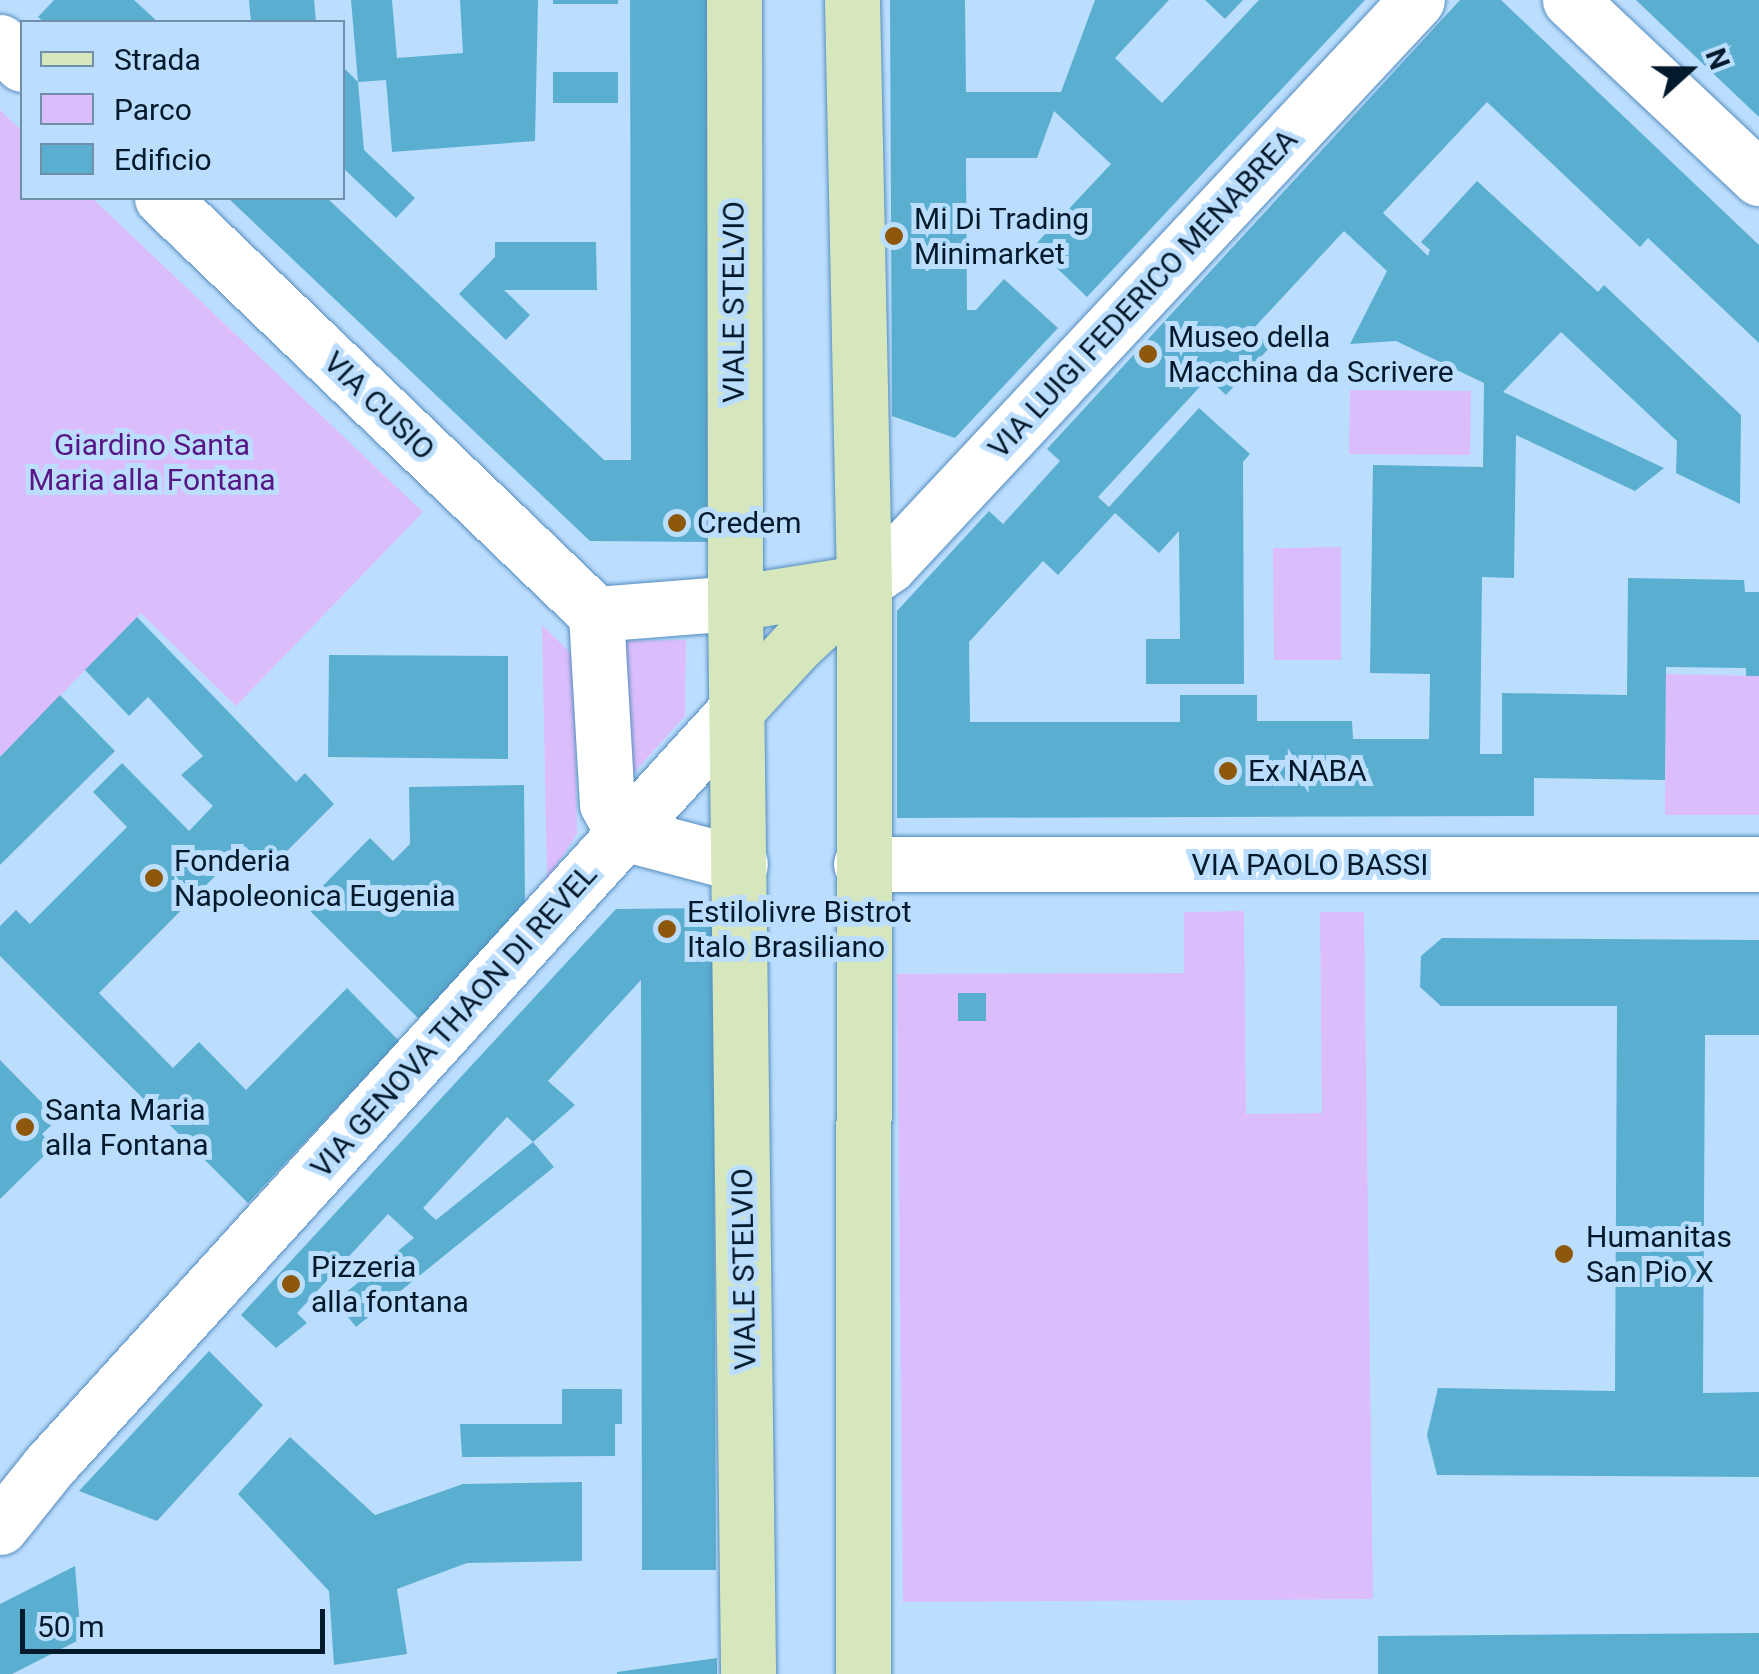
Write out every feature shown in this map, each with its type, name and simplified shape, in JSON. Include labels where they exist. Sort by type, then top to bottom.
[{"type":"main road","name":"VIALE STELVIO","points":[[734,0],[735,603],[748,1674]]},
{"type":"main road","points":[[852,0],[864,582],[862,1674]]},
{"type":"main road","points":[[735,603],[864,582]]},
{"type":"main road","points":[[737,709],[798,643],[864,582]]},
{"type":"street","name":"VIA LUIGI FEDERICO MENABREA","points":[[864,582],[889,566],[1418,0]]},
{"type":"street","points":[[1570,0],[1759,178]]},
{"type":"street","points":[[0,42],[20,62]]},
{"type":"street","name":"VIA CUSIO","points":[[164,200],[596,614]]},
{"type":"street","points":[[735,603],[596,614],[607,804],[623,833],[740,864]]},
{"type":"street","name":"VIA GENOVA THAON DI REVEL","points":[[0,1527],[48,1466],[737,709]]},
{"type":"street","name":"VIA PAOLO BASSI","points":[[861,864],[1759,864]]},
{"type":"green space","name":"Giardino Santa Maria alla Fontana","points":[[0,110],[20,129],[20,200],[94,200],[423,512],[236,706],[141,613],[0,757]]},
{"type":"green space","points":[[1350,390],[1471,391],[1470,455],[1349,454]]},
{"type":"green space","points":[[1341,547],[1341,660],[1274,660],[1273,548]]},
{"type":"green space","points":[[542,625],[574,656],[577,834],[547,879]]},
{"type":"green space","points":[[686,640],[685,716],[619,789],[616,641]]},
{"type":"green space","points":[[1666,674],[1759,676],[1759,815],[1665,815]]},
{"type":"green space","points":[[1244,911],[1246,1114],[1322,1113],[1320,912],[1364,912],[1373,1599],[903,1602],[897,974],[1184,973],[1184,912]]},
{"type":"building","points":[[54,0],[134,0],[156,20],[42,20],[38,17]]},
{"type":"building","points":[[249,0],[314,0],[316,20],[251,20]]},
{"type":"building","points":[[351,0],[392,0],[397,58],[463,53],[460,0],[538,0],[535,141],[392,152],[386,80],[358,82]]},
{"type":"building","points":[[553,0],[618,0],[618,4],[553,4]]},
{"type":"building","points":[[630,0],[709,0],[711,542],[590,541],[230,200],[329,200],[604,460],[631,460]]},
{"type":"building","points":[[890,0],[965,0],[966,92],[1061,92],[1095,0],[1169,0],[1115,58],[1162,103],[1259,0],[1365,0],[1087,297],[1034,246],[1111,164],[1054,111],[1037,158],[966,158],[967,310],[976,310],[1004,279],[1058,328],[955,438],[892,416]]},
{"type":"building","points":[[1205,0],[1243,0],[1225,19]]},
{"type":"building","points":[[1460,0],[1501,0],[1759,245],[1759,343],[1648,238],[1640,247],[1487,102],[1383,213],[1428,256],[1430,250],[1421,242],[1477,181],[1598,292],[1604,285],[1741,415],[1740,504],[1676,473],[1677,441],[1561,332],[1503,392],[1664,468],[1635,491],[1516,435],[1514,578],[1482,577],[1480,754],[1502,754],[1502,693],[1627,695],[1628,578],[1744,580],[1745,592],[1759,592],[1759,676],[1746,676],[1746,668],[1666,667],[1665,780],[1534,778],[1534,816],[897,818],[897,611],[989,511],[1003,524],[1060,461],[1047,449]],"holes":[[[1344,231],[1387,271],[1350,344],[1396,341],[1484,383],[1483,467],[1373,465],[1370,673],[1430,674],[1429,739],[1353,739],[1352,721],[1257,721],[1257,695],[1180,695],[1180,722],[970,722],[969,642],[1043,561],[1058,575],[1115,513],[1159,553],[1179,531],[1180,639],[1146,639],[1146,684],[1244,684],[1243,462],[1250,454],[1199,408],[1109,507],[1098,497],[1208,378],[1226,395],[1271,346],[1253,329]]]},
{"type":"building","points":[[1636,0],[1759,0],[1759,117],[1660,23]]},
{"type":"building","points":[[345,69],[358,82],[364,150],[415,198],[396,218],[345,170]]},
{"type":"building","points":[[553,72],[618,72],[618,103],[553,103]]},
{"type":"building","points":[[495,242],[596,242],[597,290],[504,290],[530,315],[506,340],[459,294],[495,257]]},
{"type":"building","points":[[137,617],[296,782],[305,773],[334,804],[268,870],[245,846],[99,993],[173,1068],[199,1042],[246,1090],[347,988],[399,1041],[248,1203],[0,956],[0,926],[16,910],[30,924],[127,827],[93,792],[122,763],[189,831],[213,806],[181,775],[203,756],[148,697],[129,716],[85,670]]},
{"type":"building","points":[[329,655],[508,656],[508,759],[328,757]]},
{"type":"building","points":[[60,695],[115,751],[0,865],[0,757]]},
{"type":"building","points":[[524,785],[525,906],[419,1019],[304,905],[370,838],[393,861],[410,844],[409,787]]},
{"type":"building","points":[[713,908],[716,1570],[642,1570],[641,980],[548,1081],[575,1105],[533,1142],[554,1167],[356,1327],[335,1301],[414,1238],[388,1214],[297,1313],[307,1323],[276,1348],[241,1315],[616,909]],"holes":[[[507,1117],[533,1142],[436,1220],[423,1208]]]},
{"type":"building","points":[[1442,938],[1759,940],[1759,1035],[1705,1035],[1703,1393],[1759,1392],[1759,1477],[1437,1475],[1427,1435],[1438,1388],[1615,1391],[1617,1006],[1441,1006],[1420,987],[1421,956]]},
{"type":"building","points":[[958,993],[986,993],[986,1021],[958,1021]]},
{"type":"building","name":"Santa Maria alla Fontana","points":[[0,1060],[58,1119],[42,1134],[53,1147],[0,1199]]},
{"type":"building","points":[[209,1351],[263,1405],[157,1521],[79,1491]]},
{"type":"building","points":[[562,1389],[622,1389],[622,1424],[615,1424],[615,1456],[462,1457],[460,1424],[562,1424]]},
{"type":"building","points":[[290,1437],[375,1515],[463,1484],[582,1482],[582,1561],[467,1563],[397,1589],[407,1654],[334,1665],[329,1591],[238,1494]]},
{"type":"building","points":[[75,1566],[81,1639],[12,1674],[0,1674],[0,1604]]},
{"type":"building","points":[[1759,1633],[1759,1674],[1378,1674],[1378,1636]]},
{"type":"building","points":[[717,1658],[717,1674],[617,1674],[617,1672]]},
{"type":"place","name":"Mi Di Trading Minimarket","points":[[894,236]]},
{"type":"place","name":"Museo della Macchina da Scrivere","points":[[1148,354]]},
{"type":"place","name":"Credem","points":[[677,523]]},
{"type":"place","name":"Ex NABA","points":[[1228,771]]},
{"type":"place","name":"Fonderia Napoleonica Eugenia","points":[[154,878]]},
{"type":"place","name":"Estilolivre Bistrot Italo Brasiliano","points":[[667,929]]},
{"type":"place","name":"Santa Maria alla Fontana","points":[[25,1127]]},
{"type":"place","name":"Humanitas San Pio X","points":[[1564,1254]]},
{"type":"place","name":"Pizzeria alla fontana","points":[[291,1284]]}]
